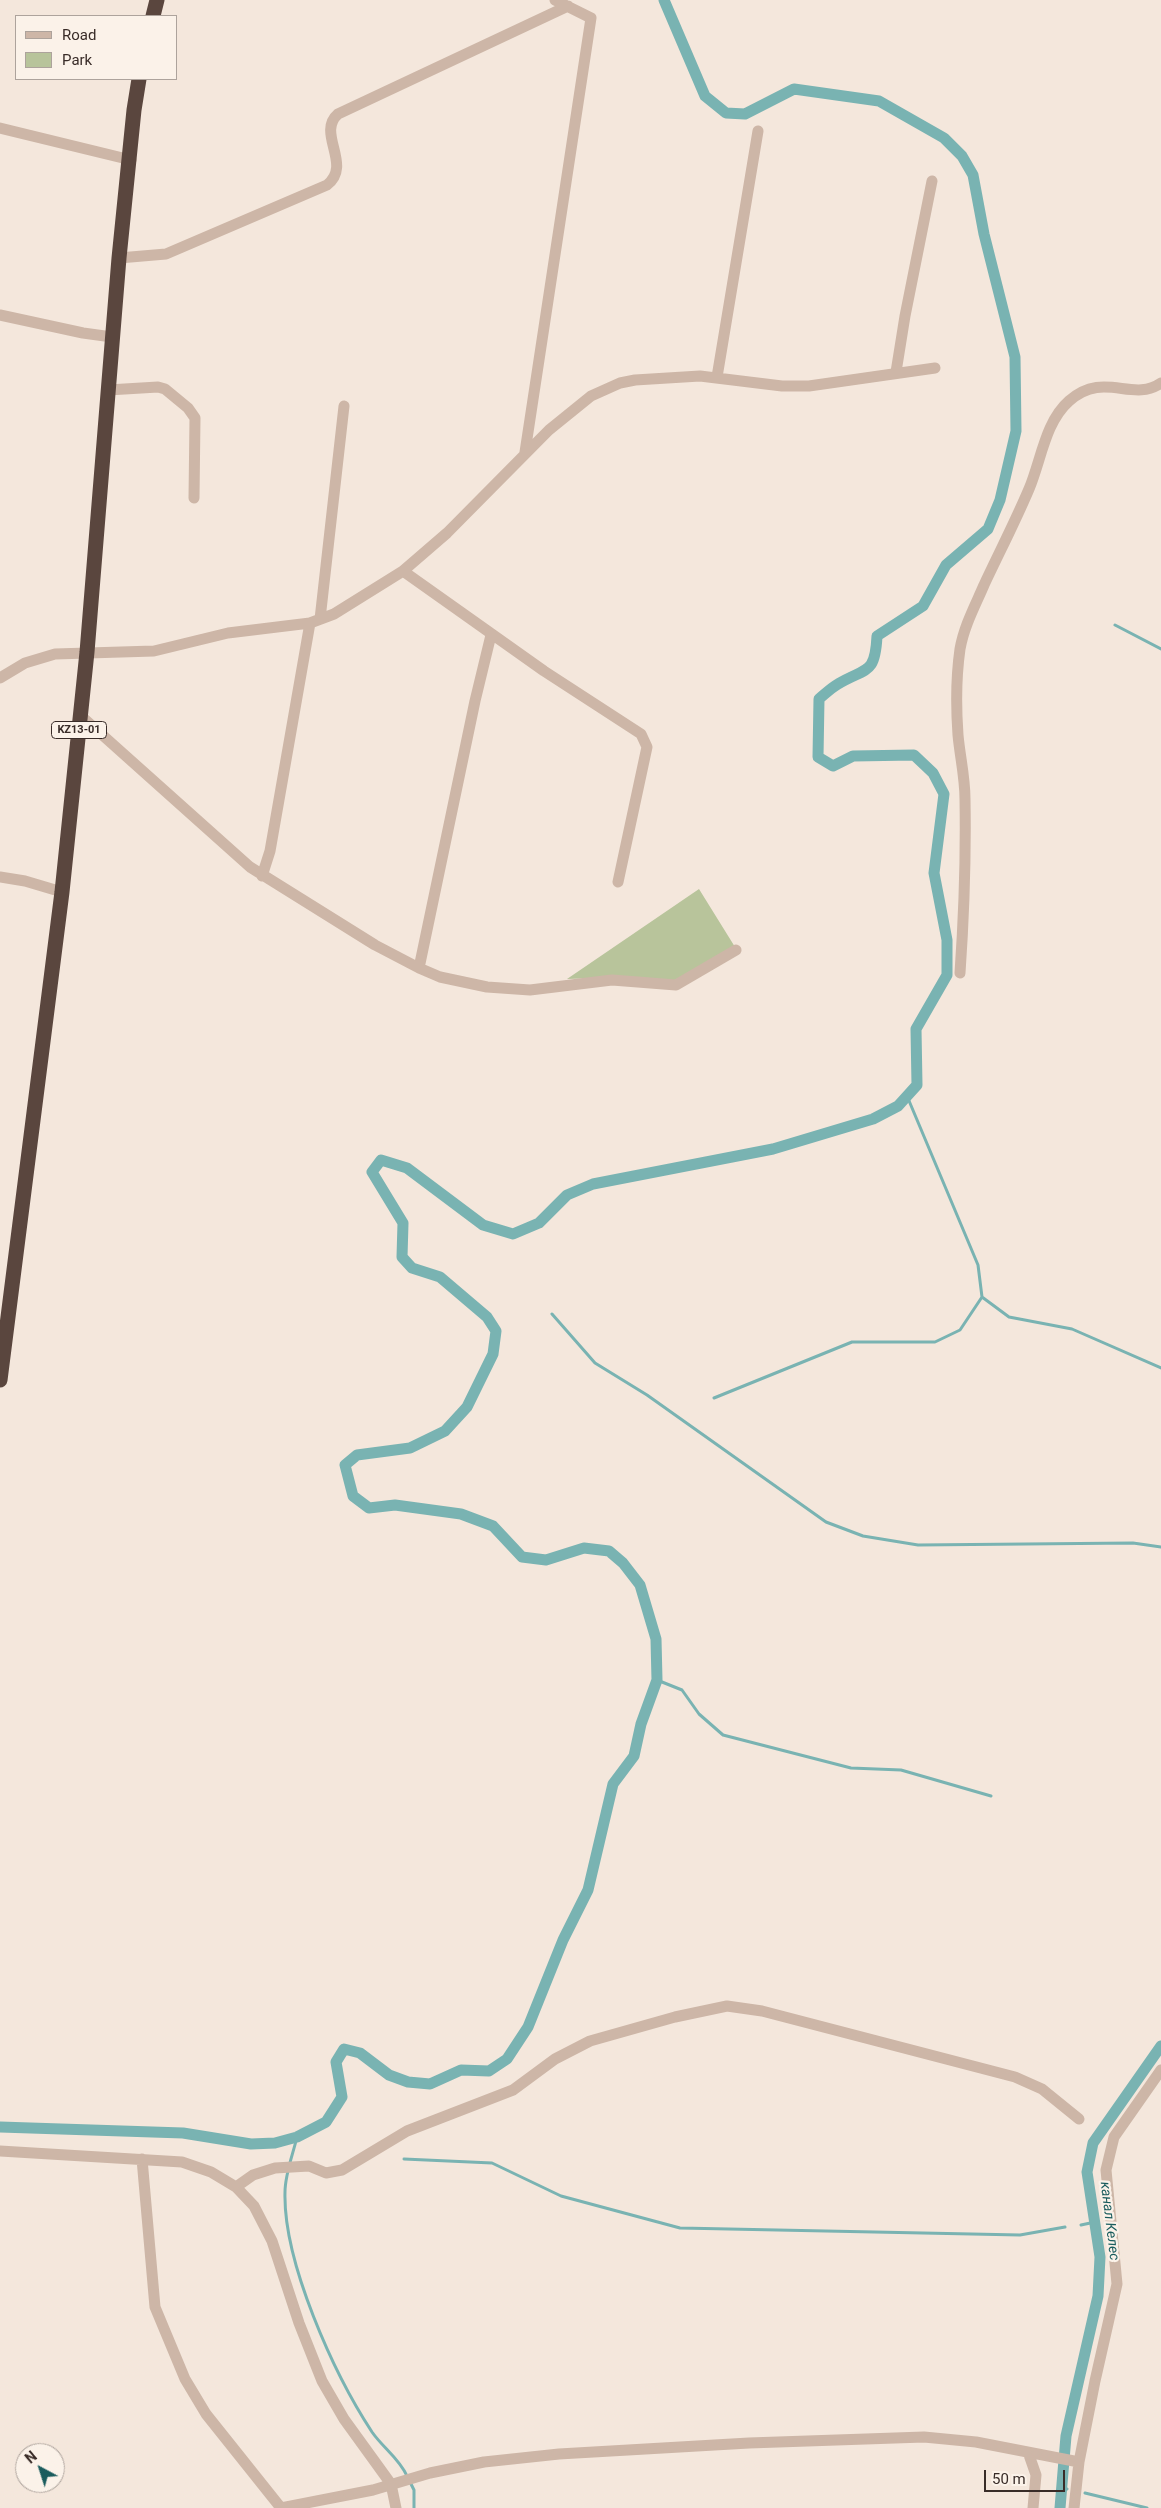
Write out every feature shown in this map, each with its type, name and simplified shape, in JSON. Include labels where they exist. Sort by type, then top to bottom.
[{"type":"highway","points":[[153,15],[157,0]]},
{"type":"highway","name":"KZ13-01","points":[[0,1380],[62,892],[87,652],[119,258],[139,80]]},
{"type":"street","points":[[525,452],[591,18],[555,0]]},
{"type":"street","points":[[119,258],[166,254],[327,185],[335,177],[337,171],[330,128],[333,119],[338,114],[568,6]]},
{"type":"street","points":[[0,128],[131,160]]},
{"type":"street","points":[[717,377],[758,131]]},
{"type":"street","points":[[896,372],[932,181]]},
{"type":"street","points":[[0,315],[83,333],[112,337]]},
{"type":"street","points":[[0,678],[25,662],[55,654],[154,651],[228,633],[315,621],[352,604],[403,571],[475,506],[525,452],[572,410],[605,388],[634,380],[682,376],[717,377],[782,386],[809,386],[836,384],[896,372],[935,368]]},
{"type":"street","points":[[960,973],[965,905],[965,800],[963,766],[958,737],[957,678],[960,648],[968,620],[1032,483],[1048,433],[1061,410],[1075,397],[1095,387],[1116,386],[1128,390],[1154,387],[1161,383]]},
{"type":"street","points":[[108,390],[158,386],[165,389],[188,408],[196,425],[192,474],[194,498]]},
{"type":"street","points":[[262,876],[270,851],[315,621],[344,406]]},
{"type":"street","points":[[403,571],[492,635],[635,728],[645,740],[647,747],[618,882]]},
{"type":"street","points":[[419,968],[472,710],[492,635]]},
{"type":"street","points":[[80,715],[194,818],[262,876],[320,913],[419,968],[440,977],[502,988],[530,990],[612,980],[664,986],[676,985],[736,950]]},
{"type":"street","points":[[0,877],[25,881],[62,892]]},
{"type":"street","points":[[236,2187],[253,2175],[275,2168],[309,2166],[326,2173],[342,2170],[407,2131],[513,2090],[555,2059],[590,2041],[675,2017],[727,2006],[762,2011],[1015,2077],[1042,2089],[1078,2119]]},
{"type":"street","points":[[1074,2508],[1079,2462],[1117,2284],[1106,2170],[1114,2137],[1161,2070]]},
{"type":"street","points":[[0,2151],[182,2162],[212,2172],[236,2187],[254,2206],[272,2241],[299,2324],[322,2380],[344,2419],[391,2484],[396,2508]]},
{"type":"street","points":[[142,2160],[155,2307],[185,2379],[206,2414],[281,2508],[373,2490],[430,2473],[484,2462],[559,2454],[749,2443],[924,2437],[976,2442],[1079,2462]]},
{"type":"street","points":[[1028,2452],[1036,2475],[1034,2508]]},
{"type":"green space","points":[[699,889],[735,947],[668,984],[596,978],[567,979]]},
{"type":"waterway","points":[[0,2127],[183,2133],[251,2144],[275,2143],[297,2137],[326,2122],[342,2097],[336,2062],[344,2049],[360,2053],[389,2075],[408,2082],[430,2084],[461,2070],[489,2071],[507,2059],[528,2027],[563,1940],[588,1890],[613,1784],[634,1756],[641,1724],[657,1680],[656,1639],[640,1585],[623,1563],[609,1551],[584,1548],[546,1560],[522,1557],[493,1526],[461,1514],[395,1505],[369,1508],[353,1496],[345,1465],[357,1455],[410,1448],[445,1431],[467,1407],[493,1354],[496,1331],[487,1317],[440,1277],[412,1268],[402,1257],[403,1223],[372,1172],[381,1160],[407,1168],[483,1225],[513,1234],[539,1223],[567,1195],[593,1184],[773,1149],[873,1119],[898,1106],[917,1085],[916,1029],[947,975],[947,940],[934,873],[944,794],[933,773],[914,755],[853,756],[833,766],[818,757],[819,699],[835,686],[867,669],[874,658],[877,636],[923,606],[946,565],[988,529],[1000,500],[1016,431],[1015,357],[984,234],[973,175],[962,156],[944,138],[879,101],[794,89],[745,114],[726,113],[705,96],[664,0]]},
{"type":"waterway","points":[[1115,625],[1161,649]]},
{"type":"waterway","points":[[714,1398],[852,1342],[935,1342],[960,1330],[982,1297],[978,1265],[907,1096]]},
{"type":"waterway","points":[[982,1297],[1009,1317],[1072,1329],[1161,1368]]},
{"type":"waterway","points":[[552,1314],[595,1363],[647,1395],[826,1522],[863,1536],[918,1545],[1133,1543],[1161,1547]]},
{"type":"waterway","points":[[657,1680],[682,1690],[699,1714],[723,1735],[851,1768],[901,1770],[991,1796]]},
{"type":"waterway","name":"канал Келес","points":[[1060,2508],[1066,2436],[1098,2296],[1100,2257],[1087,2172],[1093,2143],[1161,2046]]},
{"type":"waterway","points":[[297,2137],[288,2171],[285,2192],[292,2251],[302,2283],[327,2349],[357,2408],[372,2432],[400,2464],[407,2476]]},
{"type":"waterway","points":[[404,2159],[492,2163],[561,2196],[680,2228],[1020,2235],[1065,2227]]},
{"type":"waterway","points":[[1081,2225],[1095,2222]]},
{"type":"waterway","points":[[410,2482],[414,2490],[414,2508]]},
{"type":"waterway","name":"канал Келес","points":[[1062,2488],[1067,2489]]},
{"type":"waterway","points":[[1085,2493],[1147,2508]]}]
